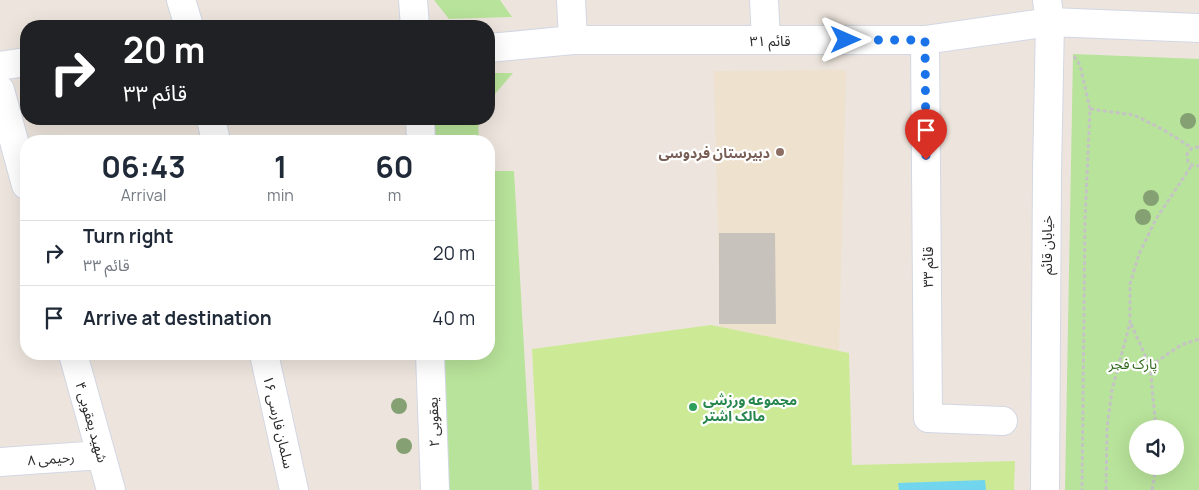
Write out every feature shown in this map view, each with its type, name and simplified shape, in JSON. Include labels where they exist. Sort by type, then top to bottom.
[{"type":"street","points":[[181,0],[187,20]]},
{"type":"street","points":[[413,0],[415,20]]},
{"type":"street","points":[[571,0],[573,40]]},
{"type":"street","points":[[764,0],[766,40]]},
{"type":"street","name":"قائم ۳۱","points":[[495,47],[573,40],[925,40],[1048,11],[1199,28]]},
{"type":"street","name":"خیابان قائم","points":[[1045,490],[1048,11]]},
{"type":"street","name":"قائم ۳۳","points":[[925,40],[928,418],[1003,421]]},
{"type":"street","points":[[0,66],[20,63]]},
{"type":"street","points":[[0,90],[20,163]]},
{"type":"street","name":"شهید یعقوبی ۴","points":[[75,360],[111,490]]},
{"type":"street","name":"سلمان فارسی ۱۶","points":[[265,360],[294,490]]},
{"type":"street","name":"یعقوبی ۲","points":[[430,360],[435,490]]},
{"type":"street","name":"رحیمی ۸","points":[[0,462],[101,455]]},
{"type":"path","points":[[1073,54],[1080,65],[1090,109],[1085,221],[1082,490]]},
{"type":"path","points":[[1090,109],[1134,116],[1164,130],[1192,148],[1199,147]]},
{"type":"path","points":[[1192,148],[1187,154],[1188,162],[1199,166]]},
{"type":"path","points":[[1106,490],[1107,428],[1112,390],[1130,323],[1130,284],[1139,254],[1156,219],[1192,165]]},
{"type":"path","points":[[1130,323],[1150,366],[1155,420]]},
{"type":"path","points":[[1150,366],[1181,345],[1199,338]]},
{"type":"path","points":[[1152,490],[1154,475]]},
{"type":"shaded area","name":"دبیرستان فردوسی","points":[[846,70],[839,351],[720,327],[714,71]]},
{"type":"green space","points":[[434,0],[500,0],[512,17],[449,19]]},
{"type":"green space","name":"پارک فجر","points":[[1073,54],[1199,59],[1199,490],[1065,490]]},
{"type":"green space","points":[[495,73],[513,73],[495,94]]},
{"type":"green space","points":[[428,125],[478,125],[479,135],[429,135]]},
{"type":"green space","points":[[495,171],[514,171],[532,490],[446,490],[439,360],[495,360]]},
{"type":"green space","name":"مجموعه ورزشی مالک اشتر","points":[[711,325],[849,353],[852,465],[1015,461],[1014,490],[539,490],[532,349]]},
{"type":"water","points":[[985,480],[986,490],[899,490],[898,483]]},
{"type":"building","points":[[719,233],[775,233],[776,324],[719,324]]},
{"type":"place","name":"دبیرستان فردوسی","points":[[780,152]]},
{"type":"place","name":"مجموعه ورزشی مالک اشتر","points":[[693,407]]},
{"type":"route","points":[[846,40],[925,40],[926,160]]}]
